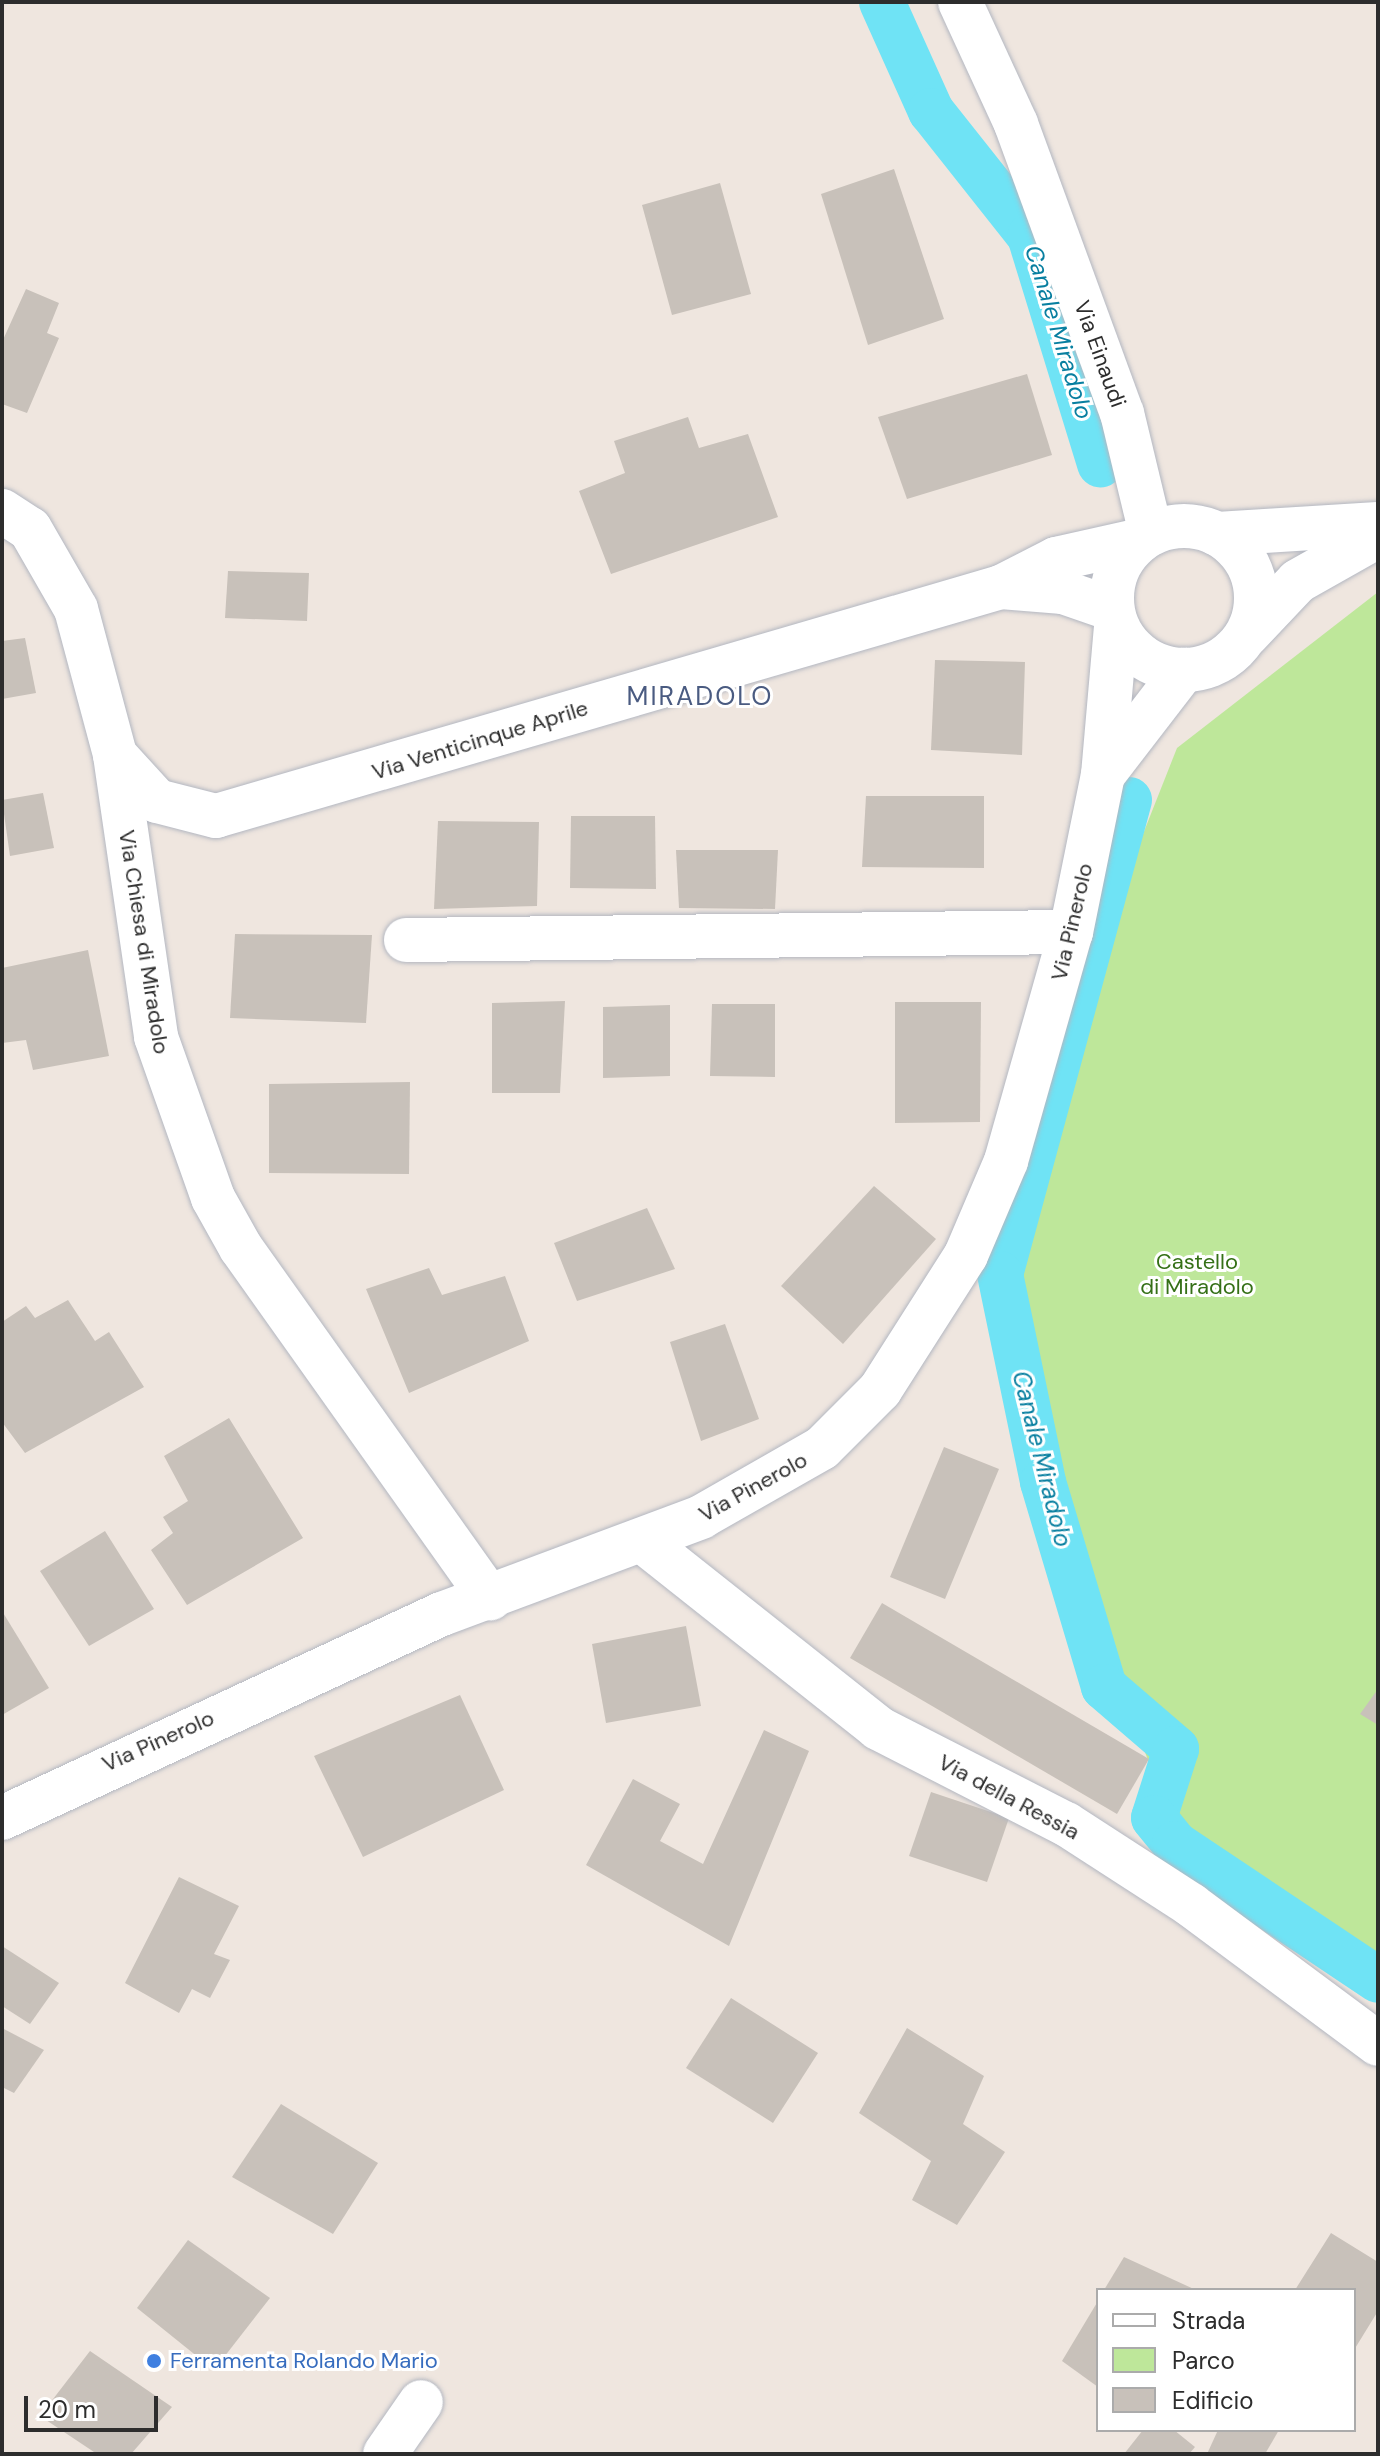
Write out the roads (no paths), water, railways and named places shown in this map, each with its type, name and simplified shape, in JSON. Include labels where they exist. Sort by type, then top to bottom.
[{"type":"street","name":"Via Einaudi","points":[[960,2],[1016,124],[1122,413],[1146,537]]},
{"type":"street","name":"Via Chiesa di Miradolo","points":[[2,511],[30,529],[63,580],[115,755],[156,1037],[213,1198],[490,1598]]},
{"type":"street","points":[[1001,587],[1056,559],[1181,526],[1217,534],[1378,524]]},
{"type":"street","points":[[1217,534],[1243,558],[1256,591],[1245,637]]},
{"type":"street","points":[[1001,587],[1063,592],[1114,617],[1143,658],[1184,670],[1208,667],[1245,637],[1298,581],[1378,536]]},
{"type":"street","points":[[1114,617],[1117,571],[1146,537]]},
{"type":"street","name":"Via Venticinque Aprile","points":[[115,755],[157,801],[216,816],[1001,587]]},
{"type":"street","name":"Via Pinerolo","points":[[2,1818],[109,1762],[490,1598],[645,1543],[822,1448],[880,1390],[966,1255],[1006,1161],[1071,932],[1103,775],[1114,617]]},
{"type":"street","name":"Via Pinerolo","points":[[1103,775],[1184,670]]},
{"type":"street","points":[[406,940],[1071,932]]},
{"type":"street","name":"Via della Ressia","points":[[645,1543],[878,1728],[1066,1824],[1191,1905],[1378,2044]]},
{"type":"street","points":[[385,2454],[421,2402]]},
{"type":"waterway","name":"Canale Miradolo","points":[[882,2],[931,111],[1030,236],[1100,464]]},
{"type":"waterway","name":"Canale Miradolo","points":[[1129,800],[1000,1274],[1043,1482],[1104,1687],[1176,1749],[1154,1818],[1175,1844],[1378,1980]]},
{"type":"place","name":"Ferramenta Rolando Mario","points":[[154,2361]]},
{"type":"district","name":"MIRADOLO","points":[[700,697]]},
{"type":"park label","name":"Castello di Miradolo","points":[[1197,1274]]}]
